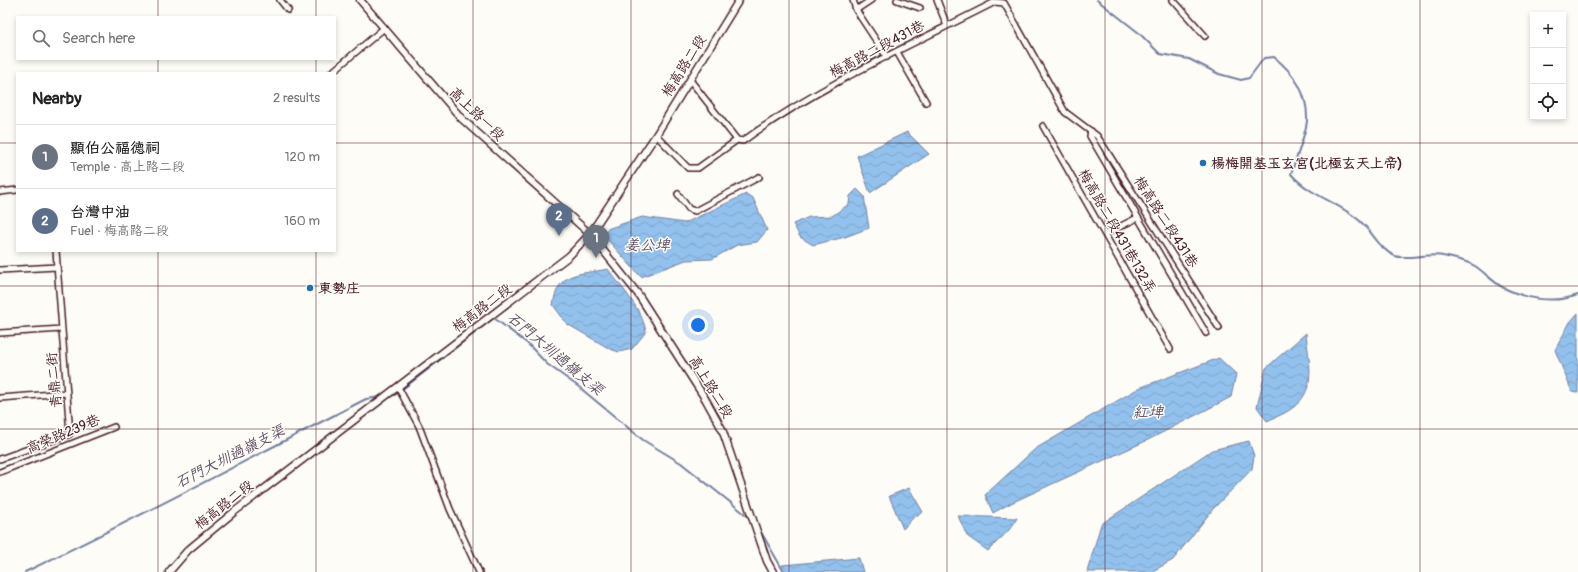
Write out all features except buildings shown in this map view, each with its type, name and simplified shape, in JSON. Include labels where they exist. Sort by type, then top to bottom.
[{"type":"street","points":[[280,0],[288,10]]},
{"type":"street","name":"高上路一段","points":[[360,0],[383,29],[462,119],[590,234]]},
{"type":"street","name":"梅高路二段","points":[[169,572],[188,550],[234,512],[569,256],[590,234],[656,135],[739,0]]},
{"type":"street","points":[[853,0],[856,10],[886,57]]},
{"type":"street","points":[[856,10],[872,0]]},
{"type":"street","points":[[897,0],[920,8]]},
{"type":"street","points":[[937,0],[948,26]]},
{"type":"street","points":[[1173,0],[1205,36]]},
{"type":"street","name":"梅高路二段431巷","points":[[656,135],[688,168],[698,168],[737,140],[743,141],[795,107],[886,57],[996,2],[1004,3],[1065,112],[1097,136],[1219,328]]},
{"type":"street","points":[[332,72],[383,29]]},
{"type":"street","points":[[897,52],[926,102]]},
{"type":"street","points":[[690,80],[737,140]]},
{"type":"street","name":"梅高路二段431巷132弄","points":[[1043,126],[1170,349]]},
{"type":"street","name":"梅高路二段431巷","points":[[1090,131],[1090,136],[1137,218],[1206,333]]},
{"type":"street","points":[[678,194],[689,209],[695,211],[758,176]]},
{"type":"street","points":[[0,192],[16,190]]},
{"type":"street","points":[[1105,234],[1137,218]]},
{"type":"street","name":"高上路二段","points":[[590,234],[638,294],[706,400],[722,429],[767,561],[773,572]]},
{"type":"street","name":"青鼎二街","points":[[0,459],[70,434],[56,252]]},
{"type":"street","points":[[0,270],[57,267]]},
{"type":"street","points":[[0,333],[62,329]]},
{"type":"street","points":[[399,387],[419,426],[450,509],[479,572]]},
{"type":"street","points":[[0,398],[67,394]]},
{"type":"street","name":"高榮路239巷","points":[[0,472],[114,427]]},
{"type":"water","points":[[907,132],[929,154],[870,193],[857,156]]},
{"type":"water","points":[[857,189],[864,196],[869,228],[845,237],[813,245],[800,237],[793,224],[809,217],[832,216],[849,204],[850,196]]},
{"type":"water","name":"姜公埤","points":[[746,194],[753,198],[767,230],[757,242],[737,245],[712,259],[686,260],[641,277],[605,237],[607,229],[642,217],[685,223]]},
{"type":"water","name":"姜公埤","points":[[608,269],[641,315],[646,332],[632,349],[619,352],[610,349],[567,324],[553,305],[560,285],[565,280],[579,274]]},
{"type":"water","points":[[1578,313],[1578,393],[1572,392],[1555,350],[1570,322]]},
{"type":"water","points":[[1306,333],[1310,372],[1307,390],[1295,406],[1281,415],[1267,421],[1257,407],[1266,368]]},
{"type":"water","name":"紅埤","points":[[1219,358],[1236,374],[1231,397],[1148,440],[1011,503],[993,513],[985,495],[1035,449],[1139,388]]},
{"type":"water","points":[[1249,441],[1254,456],[1252,469],[1213,509],[1173,560],[1151,572],[1087,572],[1101,524],[1212,450]]},
{"type":"water","points":[[909,488],[923,512],[913,518],[903,529],[889,496]]},
{"type":"water","points":[[958,516],[1017,518],[1008,531],[988,551],[967,536]]},
{"type":"water","points":[[859,558],[863,572],[786,572],[782,565]]},
{"type":"waterway","points":[[1097,0],[1139,33],[1160,54],[1189,59],[1219,74],[1241,80],[1249,78],[1264,58],[1274,57],[1281,63],[1298,84],[1307,110],[1305,131],[1291,174],[1308,189],[1355,217],[1367,228],[1385,250],[1399,257],[1438,255],[1464,261],[1475,266],[1502,287],[1520,295],[1549,300],[1568,298],[1578,295]]},
{"type":"waterway","name":"石門大圳過嶺支渠","points":[[390,396],[395,395],[494,318],[528,344],[547,364],[579,387],[643,440],[681,463],[750,518]]},
{"type":"waterway","name":"石門大圳過嶺支渠","points":[[25,572],[366,399],[380,397]]},
{"type":"waterway","name":"石門大圳過嶺支渠","points":[[757,525],[784,572]]},
{"type":"place","name":"楊梅開基玉玄宮(北極玄天上帝)","points":[[1203,163]]},
{"type":"place","name":"台灣中油","points":[[559,236]]},
{"type":"place","name":"顯伯公福德祠","points":[[596,258]]},
{"type":"place","name":"東勢庄","points":[[310,288]]}]
